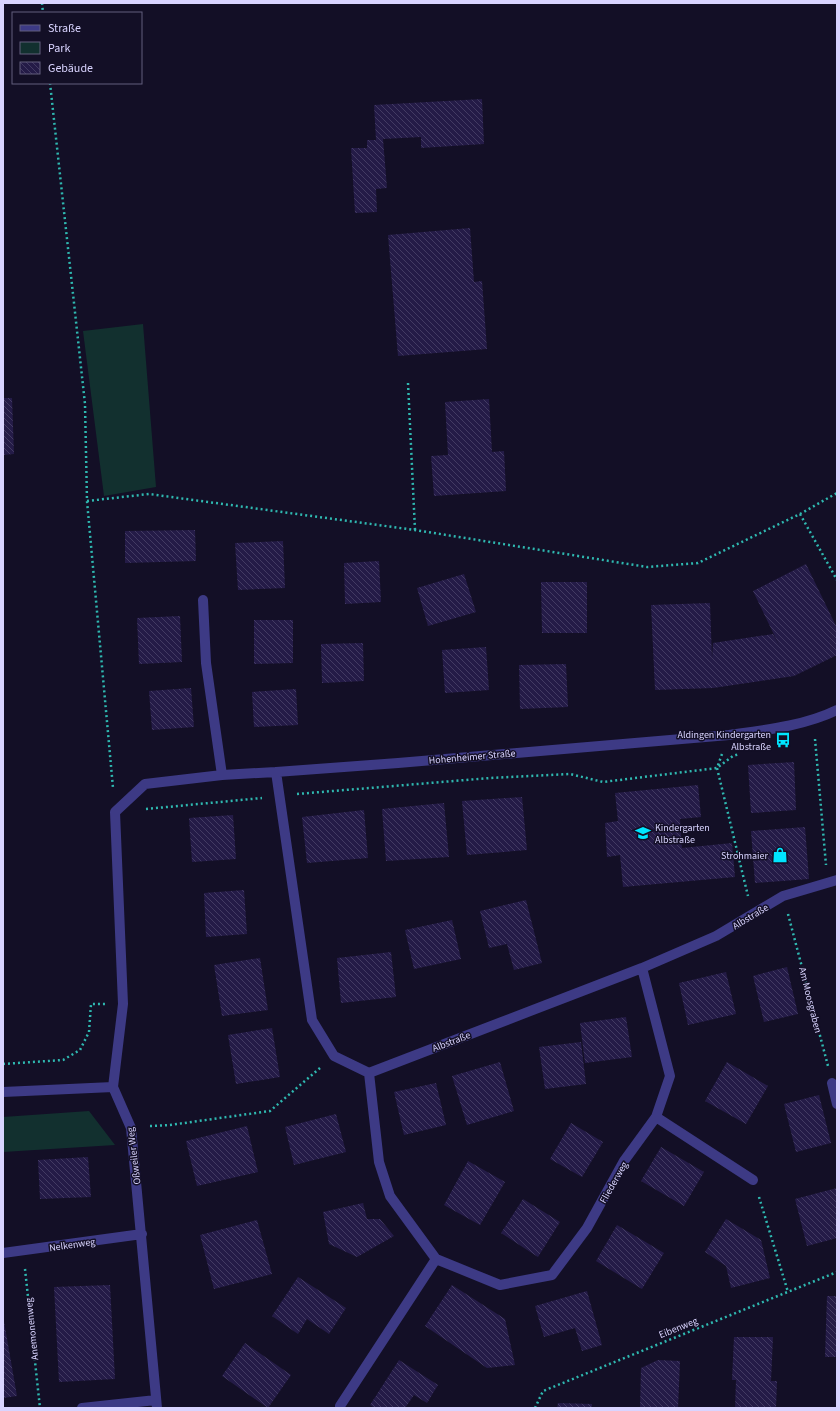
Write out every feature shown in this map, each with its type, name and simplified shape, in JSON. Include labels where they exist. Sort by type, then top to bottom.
[{"type":"street","points":[[203,600],[206,663],[222,775]]},
{"type":"street","name":"Hohenheimer Straße","points":[[115,812],[145,784],[222,775],[276,772],[729,735],[771,729],[811,720],[837,710]]},
{"type":"street","points":[[276,772],[312,1020],[334,1056],[369,1073],[379,1162],[390,1196],[436,1259],[340,1406]]},
{"type":"street","points":[[3,1092],[113,1087],[123,1004],[115,812]]},
{"type":"street","name":"Albstraße","points":[[369,1073],[642,968],[716,936],[783,896],[832,881]]},
{"type":"street","name":"Fliederweg","points":[[436,1259],[500,1285],[552,1275],[587,1228],[624,1161],[656,1117],[670,1076],[642,968]]},
{"type":"street","points":[[832,1083],[837,1104]]},
{"type":"street","name":"Oßweiler Weg","points":[[113,1087],[131,1128],[142,1234],[156,1404]]},
{"type":"street","points":[[656,1117],[753,1180]]},
{"type":"street","name":"Nelkenweg","points":[[3,1253],[142,1234]]},
{"type":"street","points":[[82,1408],[156,1404]]},
{"type":"path","points":[[50,84],[85,404],[87,501],[115,812],[490,778],[570,774],[603,782],[717,768]]},
{"type":"path","points":[[408,383],[415,530]]},
{"type":"path","points":[[87,501],[149,494],[415,530],[648,567],[698,563],[800,514],[837,494]]},
{"type":"path","points":[[800,514],[837,580]]},
{"type":"path","points":[[811,720],[815,738],[832,881]]},
{"type":"path","points":[[729,735],[717,768],[752,914]]},
{"type":"path","name":"Am Moosgraben","points":[[783,896],[832,1083]]},
{"type":"path","points":[[3,1064],[63,1060],[80,1050],[88,1032],[91,1004],[123,1004]]},
{"type":"path","points":[[170,1125],[270,1111],[334,1056]]},
{"type":"path","points":[[753,1180],[788,1292]]},
{"type":"path","name":"Anemonenweg","points":[[22,1250],[40,1408]]},
{"type":"path","name":"Eibenweg","points":[[535,1408],[543,1391],[837,1272]]},
{"type":"green space","points":[[143,324],[156,487],[104,496],[83,331]]},
{"type":"green space","points":[[89,1111],[115,1145],[3,1152],[3,1117]]},
{"type":"building","points":[[482,99],[484,144],[421,148],[421,137],[383,139],[387,188],[376,189],[377,212],[355,213],[351,148],[367,148],[367,140],[376,140],[374,105]]},
{"type":"building","points":[[470,228],[474,282],[482,281],[487,349],[398,356],[388,235]]},
{"type":"building","points":[[3,398],[12,398],[14,454],[3,455]]},
{"type":"building","points":[[489,399],[492,452],[504,451],[506,491],[434,496],[431,456],[448,455],[445,402]]},
{"type":"building","points":[[195,530],[196,561],[125,563],[125,531]]},
{"type":"building","points":[[283,541],[285,588],[238,590],[235,543]]},
{"type":"building","points":[[379,561],[381,602],[345,604],[344,563]]},
{"type":"building","points":[[806,564],[837,628],[837,655],[794,676],[713,688],[655,690],[651,605],[710,603],[712,659],[713,643],[773,634],[780,647],[753,591]]},
{"type":"building","points":[[464,574],[476,612],[428,626],[417,588]]},
{"type":"building","points":[[541,582],[587,582],[587,633],[542,633]]},
{"type":"building","points":[[180,616],[182,662],[139,664],[137,618]]},
{"type":"building","points":[[254,620],[293,620],[293,663],[254,664]]},
{"type":"building","points":[[363,643],[364,681],[322,683],[321,644]]},
{"type":"building","points":[[486,647],[489,690],[445,693],[442,650]]},
{"type":"building","points":[[566,664],[568,707],[520,709],[519,665]]},
{"type":"building","points":[[191,688],[194,727],[152,730],[149,691]]},
{"type":"building","points":[[296,689],[298,725],[254,727],[252,692]]},
{"type":"building","points":[[794,762],[796,810],[751,813],[748,765]]},
{"type":"building","name":"Kindergarten Albstraße","points":[[698,785],[701,817],[680,819],[682,848],[732,843],[735,877],[623,887],[620,855],[607,857],[605,823],[618,821],[615,793]]},
{"type":"building","points":[[522,797],[527,850],[467,855],[462,801]]},
{"type":"building","points":[[444,803],[449,857],[386,861],[382,809]]},
{"type":"building","points":[[364,810],[368,858],[307,863],[302,817]]},
{"type":"building","points":[[233,815],[236,859],[192,862],[189,818]]},
{"type":"building","name":"Strohmaier","points":[[805,827],[809,879],[755,883],[751,831]]},
{"type":"building","points":[[244,890],[247,934],[206,937],[204,893]]},
{"type":"building","points":[[526,900],[542,963],[514,970],[507,944],[489,948],[480,911]]},
{"type":"building","points":[[452,920],[461,959],[414,969],[405,930]]},
{"type":"building","points":[[391,952],[396,997],[341,1003],[337,958]]},
{"type":"building","points":[[260,958],[268,1010],[222,1016],[214,965]]},
{"type":"building","points":[[787,967],[798,1014],[764,1022],[753,976]]},
{"type":"building","points":[[726,972],[736,1014],[688,1025],[679,983]]},
{"type":"building","points":[[626,1017],[632,1057],[585,1063],[580,1023]]},
{"type":"building","points":[[272,1028],[280,1077],[236,1084],[228,1035]]},
{"type":"building","points":[[581,1042],[586,1084],[545,1089],[539,1047]]},
{"type":"building","points":[[500,1062],[514,1111],[467,1125],[452,1076]]},
{"type":"building","points":[[727,1062],[768,1086],[746,1124],[705,1101]]},
{"type":"building","points":[[436,1083],[446,1125],[404,1135],[394,1092]]},
{"type":"building","points":[[819,1095],[831,1143],[796,1152],[784,1104]]},
{"type":"building","points":[[336,1114],[346,1152],[294,1165],[285,1127]]},
{"type":"building","points":[[571,1123],[603,1142],[582,1177],[550,1159]]},
{"type":"building","points":[[247,1126],[258,1172],[197,1186],[186,1141]]},
{"type":"building","points":[[661,1147],[704,1172],[684,1206],[641,1181]]},
{"type":"building","points":[[88,1157],[91,1197],[40,1199],[38,1160]]},
{"type":"building","points":[[468,1161],[505,1182],[480,1225],[444,1205]]},
{"type":"building","points":[[837,1188],[837,1238],[807,1246],[795,1199]]},
{"type":"building","points":[[523,1199],[560,1222],[538,1257],[501,1233]]},
{"type":"building","points":[[363,1203],[367,1219],[380,1219],[394,1236],[357,1257],[329,1244],[323,1212]]},
{"type":"building","points":[[726,1219],[761,1240],[770,1278],[731,1288],[726,1266],[705,1252]]},
{"type":"building","points":[[257,1220],[272,1274],[214,1289],[200,1235]]},
{"type":"building","points":[[617,1225],[664,1253],[642,1289],[596,1261]]},
{"type":"building","points":[[298,1277],[346,1308],[329,1334],[307,1319],[298,1334],[272,1316]]},
{"type":"building","points":[[110,1285],[115,1379],[59,1382],[54,1287]]},
{"type":"building","points":[[452,1285],[505,1319],[515,1365],[487,1368],[425,1326]]},
{"type":"building","points":[[587,1291],[602,1345],[582,1351],[575,1328],[544,1337],[535,1306]]},
{"type":"building","points":[[827,1296],[837,1296],[837,1357],[825,1357]]},
{"type":"building","points":[[3,1316],[17,1396],[3,1398]]},
{"type":"building","points":[[734,1337],[773,1337],[771,1381],[777,1381],[776,1408],[735,1408],[736,1380],[732,1380]]},
{"type":"building","points":[[245,1343],[291,1375],[268,1408],[222,1376]]},
{"type":"building","points":[[399,1360],[438,1385],[427,1403],[414,1395],[405,1408],[375,1408],[370,1405]]},
{"type":"building","points":[[658,1360],[680,1361],[678,1408],[640,1408],[641,1368]]},
{"type":"building","points":[[558,1403],[592,1404],[592,1408],[557,1408]]},
{"type":"place","name":"Aldingen Kindergarten Albstraße","points":[[783,740]]},
{"type":"place","name":"Kindergarten Albstraße","points":[[643,833]]},
{"type":"place","name":"Strohmaier","points":[[780,855]]}]
